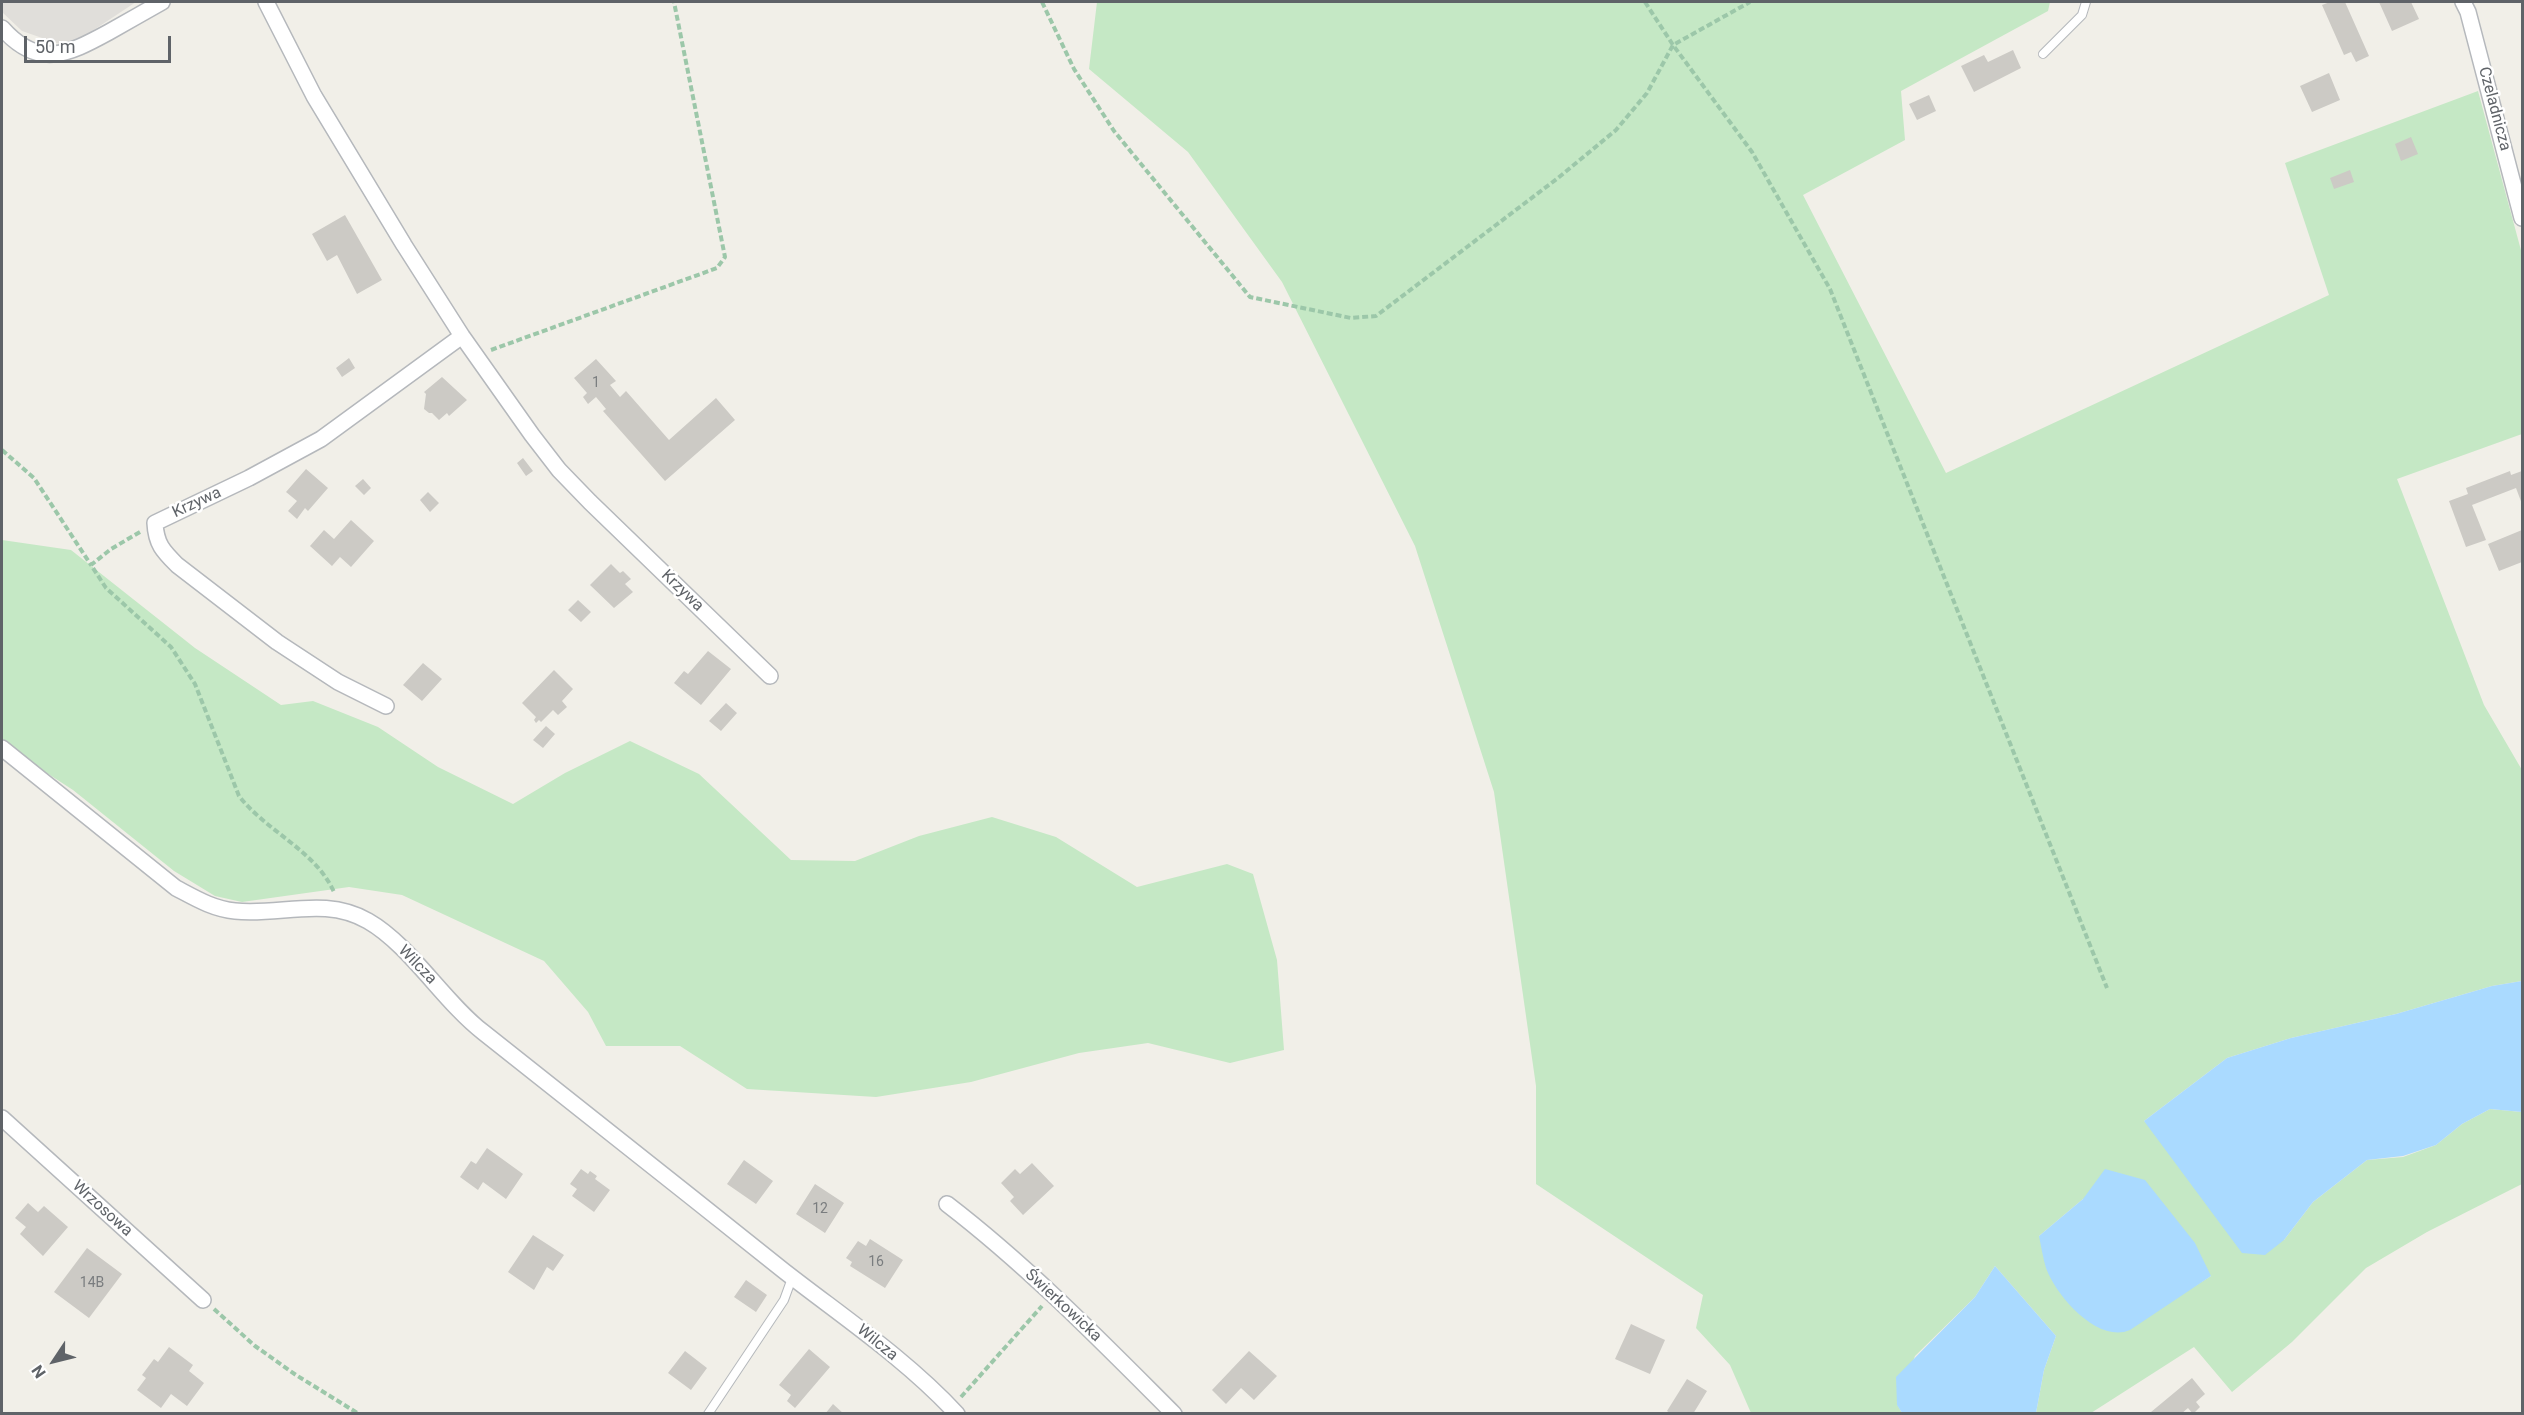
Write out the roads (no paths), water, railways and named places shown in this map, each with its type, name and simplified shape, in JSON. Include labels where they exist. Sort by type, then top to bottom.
[{"type":"street","points":[[2,28],[23,48],[42,55],[58,55],[89,43],[162,2]]},
{"type":"street","name":"Krzywa","points":[[266,2],[314,96],[462,336],[532,435],[590,502],[770,676]]},
{"type":"street","name":"Czeladnicza","points":[[2463,2],[2523,218]]},
{"type":"street","name":"Krzywa","points":[[386,706],[338,682],[277,642],[177,565],[163,551],[156,538],[154,523],[249,478],[321,439],[462,336]]},
{"type":"street","name":"Wilcza","points":[[2,748],[176,888],[204,903],[234,911],[262,911],[305,906],[341,909],[369,921],[395,943],[477,1028],[882,1346],[954,1411]]},
{"type":"street","name":"Wrzosowa","points":[[2,1118],[203,1300]]},
{"type":"street","name":"Świerkowicka","points":[[947,1204],[984,1233],[1052,1294],[1174,1413]]},
{"type":"lane","points":[[2043,54],[2082,15],[2086,2]]},
{"type":"lane","points":[[708,1413],[784,1300],[792,1277]]},
{"type":"water","points":[[2522,981],[2522,1112],[2490,1109],[2462,1124],[2436,1145],[2403,1156],[2367,1160],[2313,1202],[2284,1240],[2265,1255],[2242,1253],[2144,1121],[2227,1058],[2291,1038],[2396,1014],[2492,986]]},
{"type":"water","points":[[2105,1169],[2145,1180],[2195,1243],[2211,1276],[2130,1330],[2118,1333],[2092,1324],[2069,1304],[2046,1268],[2039,1236],[2083,1199]]},
{"type":"water","points":[[1995,1266],[2056,1336],[2044,1370],[2036,1413],[1902,1413],[1897,1405],[1896,1377],[1975,1297]]}]
